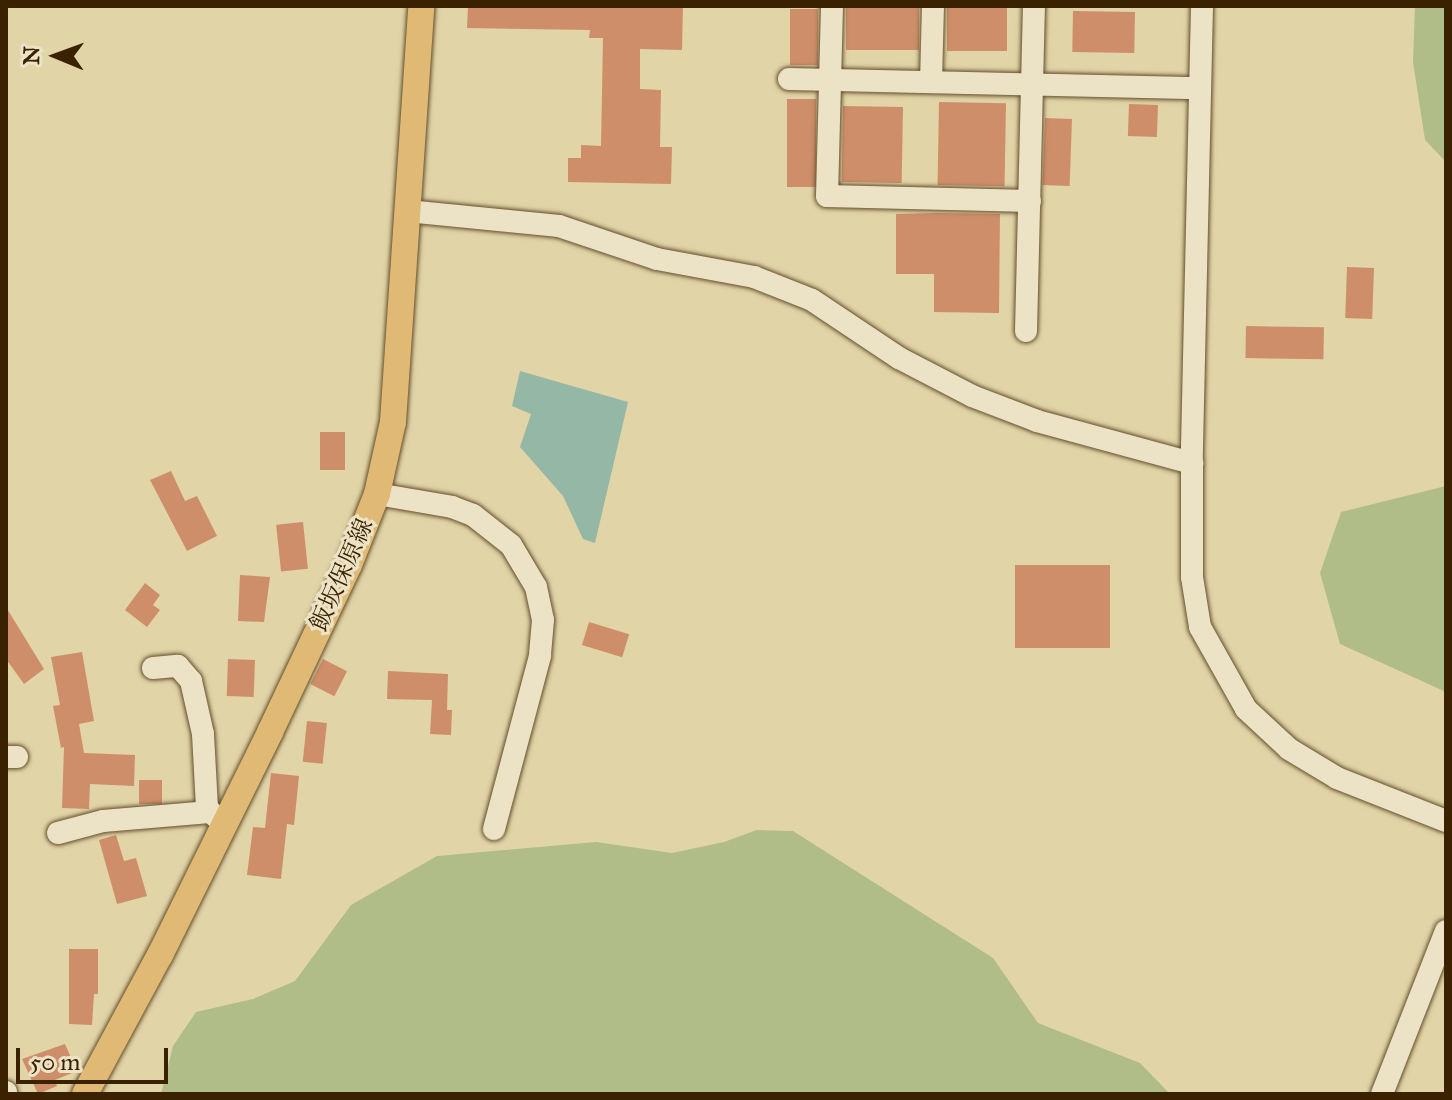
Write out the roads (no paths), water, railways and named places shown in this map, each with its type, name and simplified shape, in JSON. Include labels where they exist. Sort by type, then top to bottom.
[{"type":"main road","name":"飯坂保原線","points":[[85,1094],[160,955],[217,819],[349,565],[377,494],[393,422],[421,6]]},
{"type":"street","points":[[832,6],[827,196],[1030,201]]},
{"type":"street","points":[[931,82],[933,6]]},
{"type":"street","points":[[1026,331],[1034,6]]},
{"type":"street","points":[[1202,6],[1192,463],[1192,577],[1198,617],[1209,648],[1246,709],[1289,749],[1337,778],[1446,821]]},
{"type":"street","points":[[789,79],[1200,88]]},
{"type":"street","points":[[407,211],[559,226],[657,259],[754,277],[812,300],[899,358],[972,396],[1037,421],[1192,463]]},
{"type":"street","points":[[377,494],[452,507],[473,515],[511,545],[536,587],[543,620],[540,656],[494,829]]},
{"type":"street","points":[[58,833],[103,821],[217,819],[204,792],[201,718],[191,681],[178,666],[153,668]]},
{"type":"street","points":[[1382,1094],[1446,931]]}]
